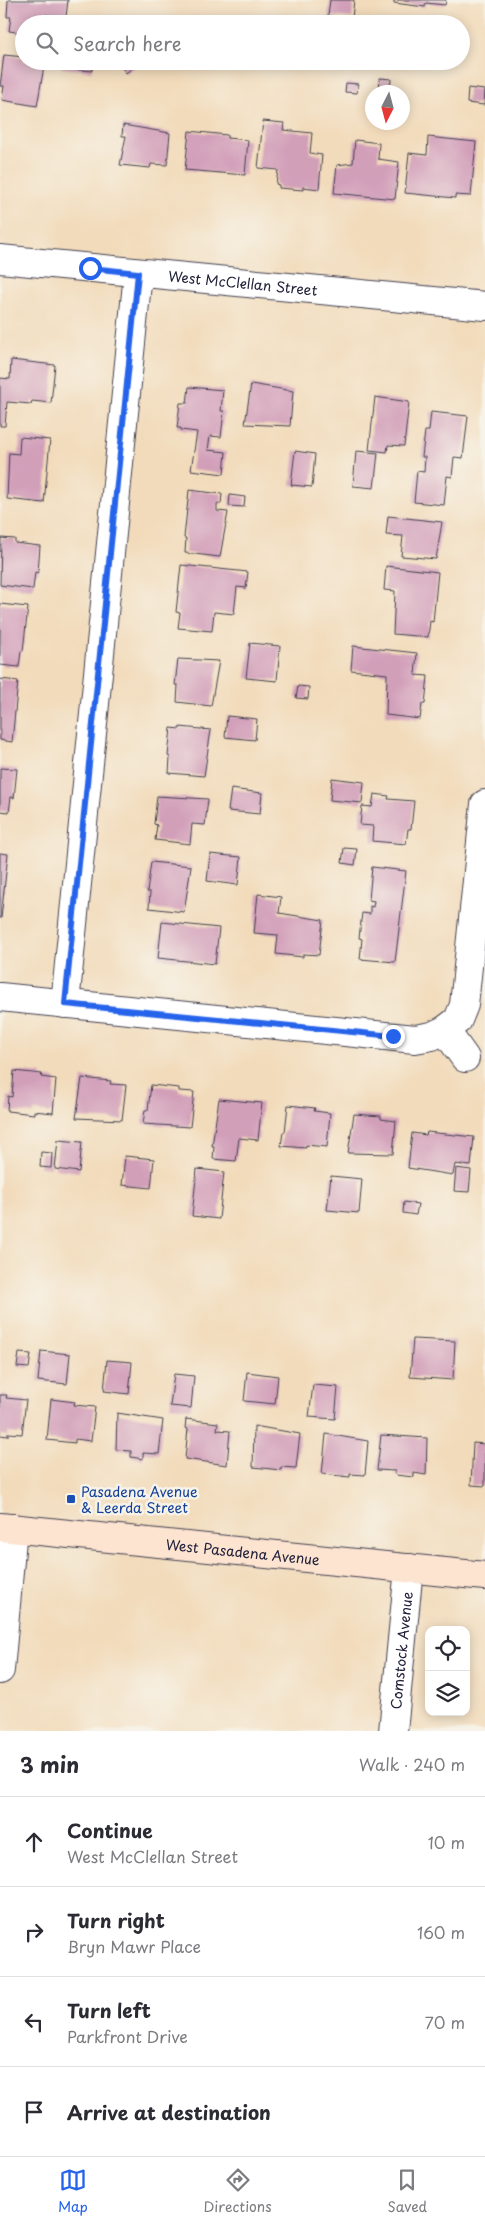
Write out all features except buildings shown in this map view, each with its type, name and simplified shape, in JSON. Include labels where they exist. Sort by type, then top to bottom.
[{"type":"street","name":"West McClellan Street","points":[[0,259],[485,306]]},
{"type":"street","points":[[65,1004],[138,273]]},
{"type":"street","points":[[0,997],[415,1039],[432,1036],[445,1030],[458,1020],[464,1005],[485,804]]},
{"type":"street","points":[[445,1030],[465,1058]]},
{"type":"street","points":[[0,1670],[6,1527]]},
{"type":"street","name":"West Pasadena Avenue","points":[[6,1527],[485,1576]]},
{"type":"street","name":"Comstock Avenue","points":[[393,1731],[409,1568]]},
{"type":"place","name":"Pasadena Avenue & Leerda Street","points":[[71,1499]]},
{"type":"route","points":[[90,268],[138,273],[65,1004],[393,1036]]}]
